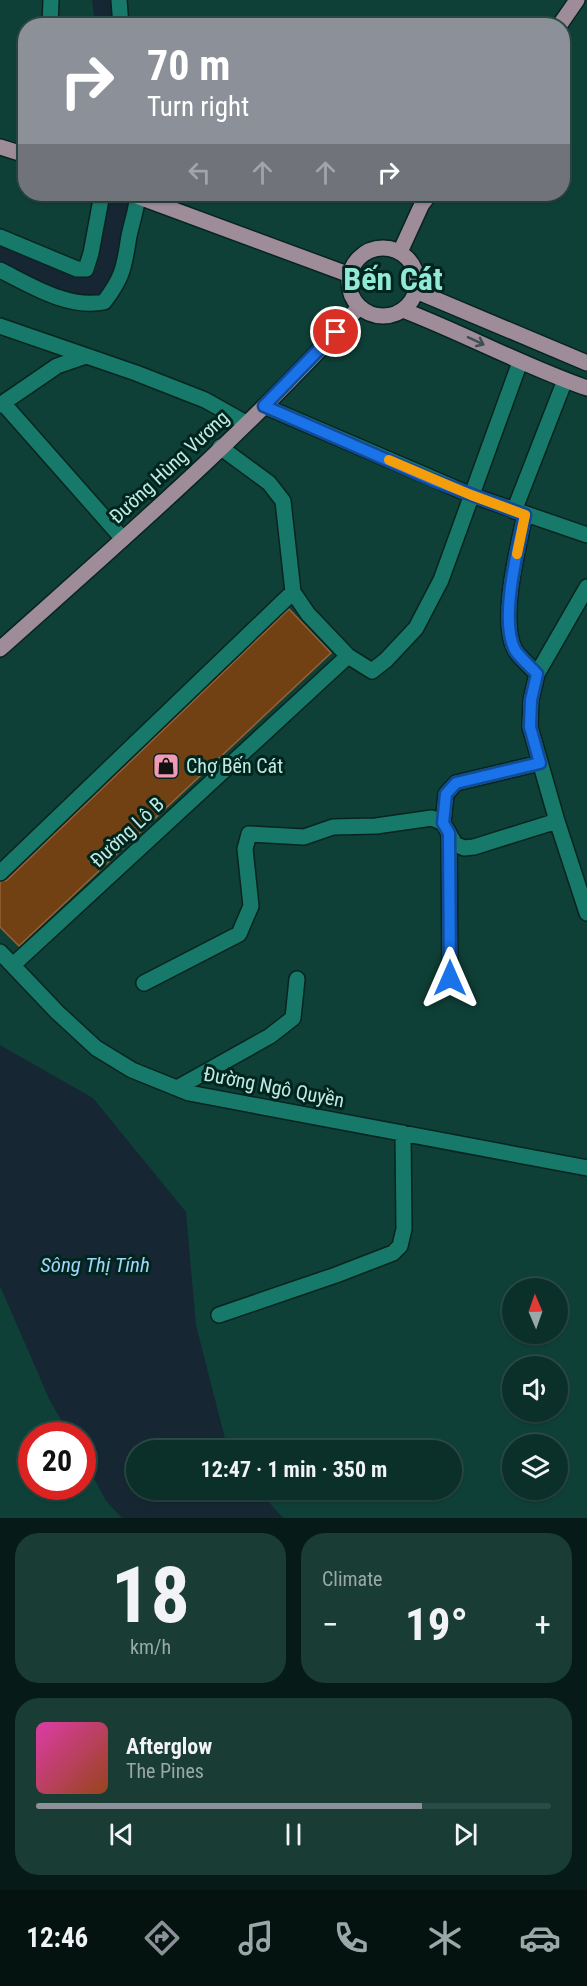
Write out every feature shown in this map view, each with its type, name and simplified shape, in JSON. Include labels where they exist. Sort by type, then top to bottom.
[{"type":"main road","points":[[565,18],[577,0]]},
{"type":"main road","points":[[0,147],[18,153]]},
{"type":"main road","points":[[152,201],[350,275]]},
{"type":"main road","points":[[400,252],[424,201]]},
{"type":"main road","points":[[390,249],[400,252],[415,269],[416,291],[411,302],[403,310],[392,315],[380,316],[359,307],[352,297],[349,286],[353,265],[369,251],[390,249]]},
{"type":"main road","points":[[416,291],[587,363]]},
{"type":"main road","name":"Đường Hùng Vương","points":[[0,649],[175,492],[264,406],[359,307]]},
{"type":"main road","points":[[403,310],[520,362],[587,388]]},
{"type":"main road","points":[[451,330],[462,311]]},
{"type":"street","points":[[50,18],[51,0]]},
{"type":"street","points":[[119,0],[120,18]]},
{"type":"street","points":[[0,237],[77,269],[86,269],[101,201]]},
{"type":"street","points":[[0,270],[72,302],[92,304],[104,302],[119,281],[126,262],[135,201]]},
{"type":"street","points":[[0,326],[205,400],[246,423]]},
{"type":"street","points":[[86,356],[57,366],[1,404],[123,538]]},
{"type":"street","points":[[220,447],[269,483],[283,501],[293,592],[308,614],[348,656],[372,671],[386,660],[416,628],[441,580],[520,362]]},
{"type":"street","points":[[537,674],[515,650],[508,624],[519,513],[565,381]]},
{"type":"street","points":[[264,406],[471,495],[587,535]]},
{"type":"street","points":[[586,904],[557,821],[530,727],[531,700],[537,674],[587,587]]},
{"type":"street","points":[[0,873],[293,592]]},
{"type":"street","name":"Đường Lô B","points":[[13,965],[348,656]]},
{"type":"street","points":[[450,978],[446,794],[456,783],[540,763]]},
{"type":"street","points":[[144,983],[239,934],[251,906],[244,849],[249,834],[304,837],[333,827],[376,826],[432,818],[446,828],[455,844],[460,847],[474,847],[557,821]]},
{"type":"street","name":"Đường Ngô Quyền","points":[[0,952],[57,1012],[96,1048],[132,1070],[189,1093],[587,1168]]},
{"type":"street","points":[[177,1088],[270,1036],[293,1018],[297,979]]},
{"type":"street","points":[[219,1315],[393,1253],[400,1246],[404,1229],[403,1133]]},
{"type":"water","points":[[92,0],[114,0],[115,18],[94,18]]},
{"type":"water","points":[[110,201],[130,201],[118,269],[101,293],[75,295],[36,283],[0,265],[0,243],[83,277],[91,276],[96,270]]},
{"type":"water","name":"Sông Thị Tính","points":[[0,1045],[93,1098],[186,1212],[196,1325],[225,1440],[126,1440],[126,1500],[267,1500],[283,1518],[122,1518],[106,1501],[96,1482],[96,1422],[62,1422],[50,1401],[0,1286]]},
{"type":"building","name":"Chợ Bến Cát","points":[[289,609],[331,653],[19,946],[0,927],[0,882],[7,880]]},
{"type":"slow traffic","points":[[389,460],[433,480],[525,515],[517,554]]},
{"type":"place","name":"Chợ Bến Cát","points":[[166,766]]},
{"type":"district","name":"Bến Cát","points":[[393,279]]},
{"type":"route","points":[[336,332],[264,406],[433,480],[525,515],[514,563],[508,624],[515,650],[537,674],[531,700],[530,727],[540,763],[456,783],[446,794],[443,823],[449,833],[450,978]]}]
